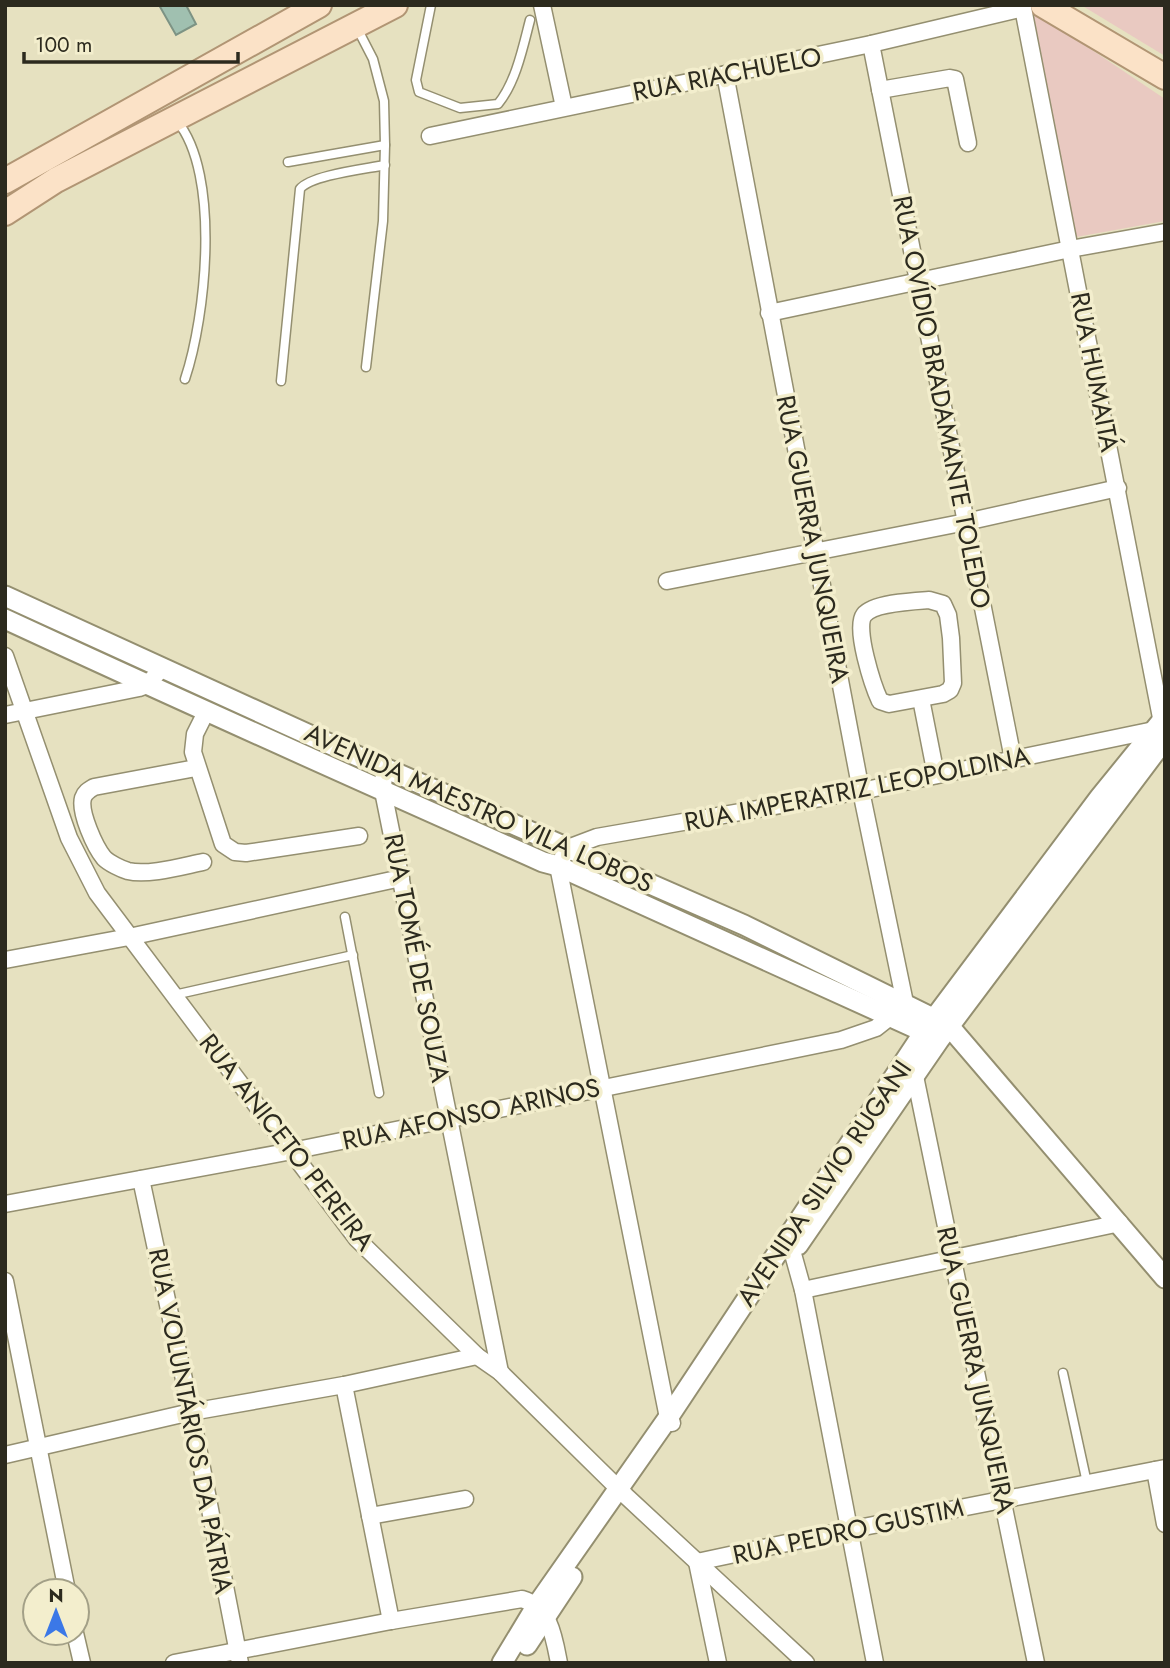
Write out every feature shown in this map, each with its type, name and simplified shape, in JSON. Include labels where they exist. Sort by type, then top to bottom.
[{"type":"main road","points":[[7,179],[319,5]]},
{"type":"main road","points":[[5,213],[56,180],[395,5]]},
{"type":"main road","points":[[1030,6],[1088,32],[1165,77]]},
{"type":"main road","points":[[173,85],[169,99],[175,119]]},
{"type":"street","points":[[542,5],[564,107]]},
{"type":"street","name":"RUA RIACHUELO","points":[[430,135],[871,44],[1030,6]]},
{"type":"street","name":"RUA HUMAITÁ","points":[[1030,6],[1070,248],[1118,488],[1162,731]]},
{"type":"street","name":"RUA OVÍDIO BRADAMANTE TOLEDO","points":[[871,44],[1013,759]]},
{"type":"street","name":"RUA GUERRA JUNQUEIRA","points":[[725,74],[861,791],[897,1010]]},
{"type":"street","points":[[880,90],[955,79],[968,143]]},
{"type":"street","points":[[769,313],[1070,248],[1165,232]]},
{"type":"street","points":[[667,581],[816,553],[1118,488]]},
{"type":"street","name":"AVENIDA MAESTRO VILA LOBOS","points":[[5,596],[384,768],[744,925],[897,1010],[937,1029]]},
{"type":"street","points":[[929,600],[943,604],[950,626],[953,683],[950,690],[943,695],[921,699],[889,704],[880,701],[872,685],[861,624],[864,615],[872,609],[929,600]]},
{"type":"street","points":[[5,619],[206,712],[544,862],[897,1010]]},
{"type":"street","name":"RUA ANICETO PEREIRA","points":[[5,656],[79,862],[97,892],[357,1239],[477,1356],[500,1373],[622,1492],[806,1663]]},
{"type":"street","points":[[5,715],[147,685],[162,667]]},
{"type":"street","points":[[921,699],[936,775]]},
{"type":"street","points":[[206,712],[195,734],[193,752],[196,768],[223,844],[235,852],[246,853],[359,836]]},
{"type":"street","name":"RUA IMPERATRIZ LEOPOLDINA","points":[[568,848],[597,837],[861,791],[1162,731]]},
{"type":"street","name":"AVENIDA SILVIO RUGANI","points":[[502,1663],[542,1611],[937,1029],[1100,797],[1162,731]]},
{"type":"street","points":[[196,768],[94,786],[86,792],[82,800],[95,843],[106,861],[129,872],[203,862]]},
{"type":"street","name":"RUA TOMÉ DE SOUZA","points":[[384,768],[383,791],[500,1373]]},
{"type":"street","points":[[568,848],[558,866],[671,1422]]},
{"type":"street","points":[[5,960],[401,878]]},
{"type":"street","name":"RUA AFONSO ARINOS","points":[[5,1204],[292,1151],[841,1040],[876,1028],[897,1010]]},
{"type":"street","points":[[937,1029],[1119,1223],[1165,1278]]},
{"type":"street","name":"AVENIDA SILVIO RUGANI","points":[[791,1244],[915,1076],[937,1029]]},
{"type":"street","name":"RUA GUERRA JUNQUEIRA","points":[[915,1076],[1036,1663]]},
{"type":"street","name":"RUA VOLUNTÁRIOS DA PÁTRIA","points":[[141,1179],[191,1412],[238,1657]]},
{"type":"street","points":[[803,1290],[1119,1223]]},
{"type":"street","points":[[791,1244],[803,1290],[875,1663]]},
{"type":"street","points":[[5,1281],[63,1577]]},
{"type":"street","points":[[5,1455],[191,1412],[344,1385],[477,1356]]},
{"type":"street","points":[[344,1385],[391,1621]]},
{"type":"street","points":[[1160,1469],[1165,1524]]},
{"type":"street","name":"RUA PEDRO GUSTIM","points":[[697,1562],[1160,1469]]},
{"type":"street","points":[[370,1516],[465,1499]]},
{"type":"street","points":[[697,1562],[718,1663]]},
{"type":"street","points":[[174,1663],[238,1657],[391,1621],[511,1599],[522,1599],[542,1611],[559,1663]]},
{"type":"street","name":"AVENIDA SILVIO RUGANI","points":[[515,1663],[542,1611]]},
{"type":"lane","points":[[431,5],[416,80],[419,92],[460,108],[498,104],[521,55],[530,20]]},
{"type":"lane","points":[[356,25],[373,59],[384,101],[383,221],[366,367]]},
{"type":"lane","points":[[175,119],[185,131],[192,147],[200,181],[203,211],[203,295],[194,352],[185,379]]},
{"type":"lane","points":[[288,162],[385,145]]},
{"type":"lane","points":[[281,381],[300,189],[316,180],[385,165]]},
{"type":"lane","points":[[345,917],[379,1093]]},
{"type":"lane","points":[[174,995],[353,956]]},
{"type":"lane","points":[[1063,1373],[1087,1483]]},
{"type":"shaded area","points":[[159,5],[186,5],[196,24],[176,35]]},
{"type":"shaded area","points":[[1081,5],[1165,5],[1165,56]]},
{"type":"shaded area","points":[[1031,9],[1165,99],[1165,221],[1076,237]]}]
